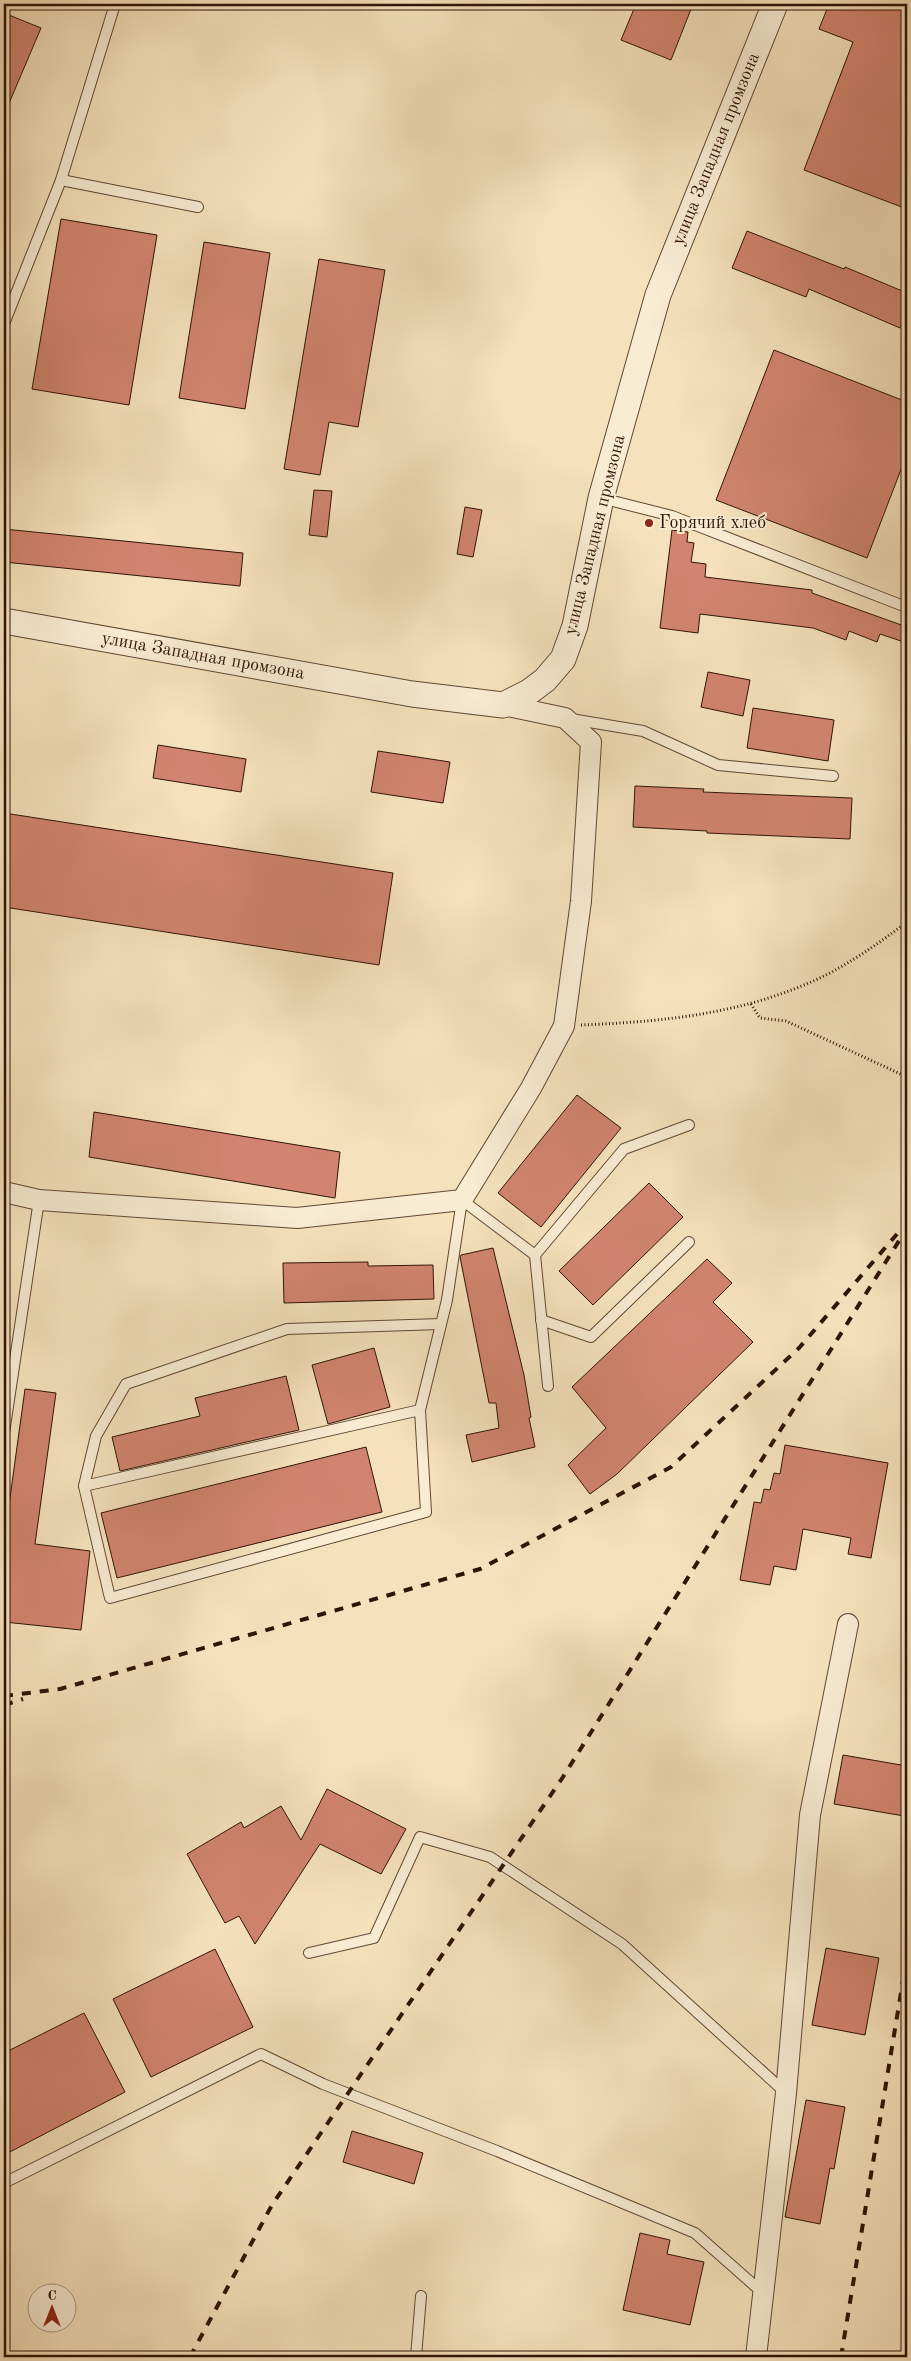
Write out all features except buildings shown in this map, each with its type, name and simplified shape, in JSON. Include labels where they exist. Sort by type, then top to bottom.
[{"type":"street","name":"улица Западная промзона","points":[[4,621],[412,694],[502,705],[529,692],[545,680],[563,659],[576,626],[602,498],[658,296],[775,4]]},
{"type":"street","points":[[4,1192],[39,1200],[297,1218],[462,1200],[531,1088],[564,1026],[581,901],[591,742],[565,718],[502,705]]},
{"type":"street","points":[[756,2357],[786,2094],[810,1815],[848,1624]]},
{"type":"lane","points":[[4,324],[61,180],[115,4]]},
{"type":"lane","points":[[61,180],[198,207]]},
{"type":"lane","points":[[602,498],[672,516],[901,605]]},
{"type":"lane","points":[[565,718],[642,731],[718,765],[833,776]]},
{"type":"lane","points":[[548,1386],[535,1255],[624,1150],[689,1125]]},
{"type":"lane","points":[[4,1433],[39,1200]]},
{"type":"lane","points":[[441,1324],[287,1329],[126,1384],[96,1436],[84,1486],[110,1598],[426,1512],[420,1410],[447,1300],[462,1200],[535,1255]]},
{"type":"lane","points":[[541,1320],[591,1337],[689,1242]]},
{"type":"lane","points":[[84,1486],[420,1410]]},
{"type":"lane","points":[[309,1953],[374,1938],[420,1837],[490,1857],[622,1944],[786,2094]]},
{"type":"lane","points":[[4,2183],[261,2054],[323,2084],[497,2151],[695,2233],[764,2294]]},
{"type":"lane","points":[[416,2357],[421,2296]]},
{"type":"path","points":[[564,1026],[675,1019],[751,1004],[804,985],[865,952],[907,922]]},
{"type":"path","points":[[751,1004],[760,1018],[786,1021],[907,1077]]},
{"type":"railway","points":[[190,2357],[272,2205],[563,1777],[907,1228]]},
{"type":"railway","points":[[4,1696],[60,1689],[480,1569],[671,1467],[799,1348],[897,1234]]},
{"type":"railway","points":[[4,1705],[23,1699]]},
{"type":"railway","points":[[841,2357],[907,1956]]},
{"type":"place","name":"Горячий хлеб","points":[[649,523]]}]
